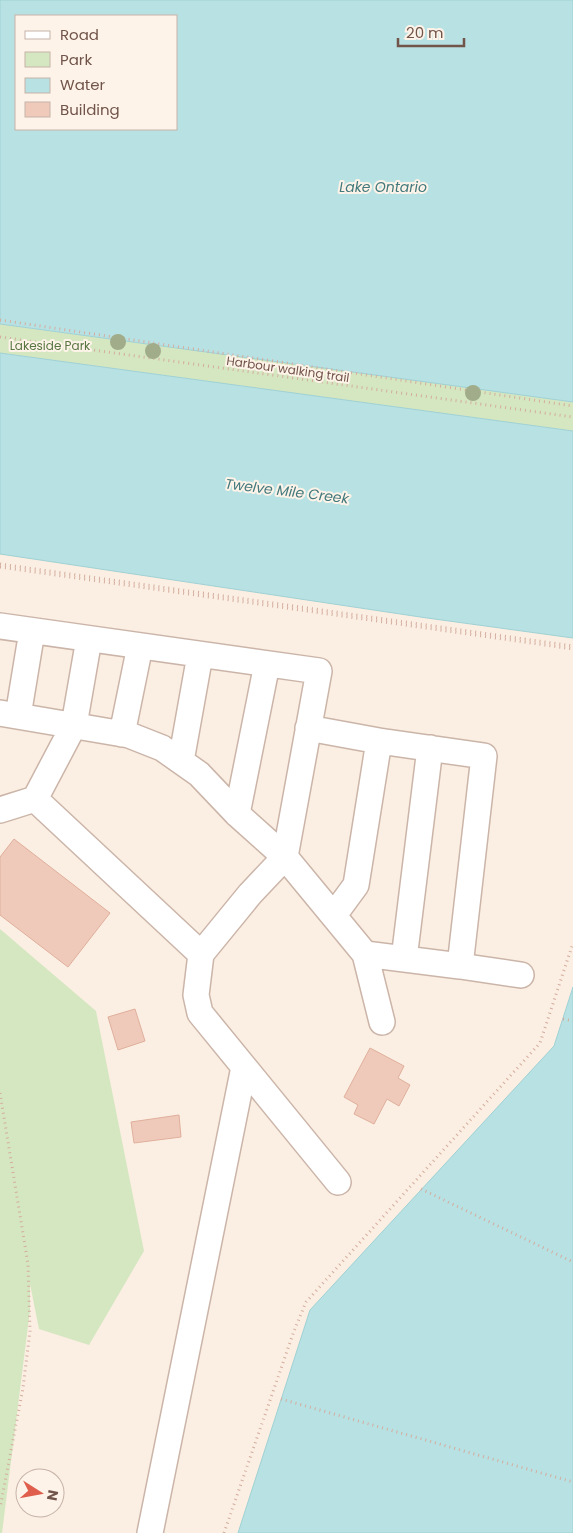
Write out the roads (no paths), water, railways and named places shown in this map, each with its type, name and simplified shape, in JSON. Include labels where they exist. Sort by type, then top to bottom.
[{"type":"lane","points":[[0,626],[319,671],[284,857],[250,894],[201,954],[196,995],[200,1013],[338,1182]]},
{"type":"lane","points":[[32,631],[9,715],[122,734],[162,748],[199,774],[237,814],[284,857],[365,954],[382,1022]]},
{"type":"lane","points":[[0,810],[35,798],[74,725],[89,639]]},
{"type":"lane","points":[[122,734],[140,646]]},
{"type":"lane","points":[[181,761],[200,655]]},
{"type":"lane","points":[[237,814],[267,664]]},
{"type":"lane","points":[[308,728],[379,741],[484,756],[460,966]]},
{"type":"lane","points":[[334,915],[356,885],[379,741]]},
{"type":"lane","points":[[404,959],[430,748]]},
{"type":"lane","points":[[35,798],[201,954]]},
{"type":"lane","points":[[365,954],[521,975]]},
{"type":"lane","points":[[150,1533],[244,1067]]},
{"type":"water","name":"Lake Ontario","points":[[0,0],[573,0],[573,402],[0,324]]},
{"type":"water","name":"Twelve Mile Creek","points":[[0,353],[573,431],[573,638],[0,554]]},
{"type":"water","points":[[573,987],[573,1533],[238,1533],[310,1310],[554,1046]]},
{"type":"park label","name":"Lakeside Park","points":[[50,345]]}]
